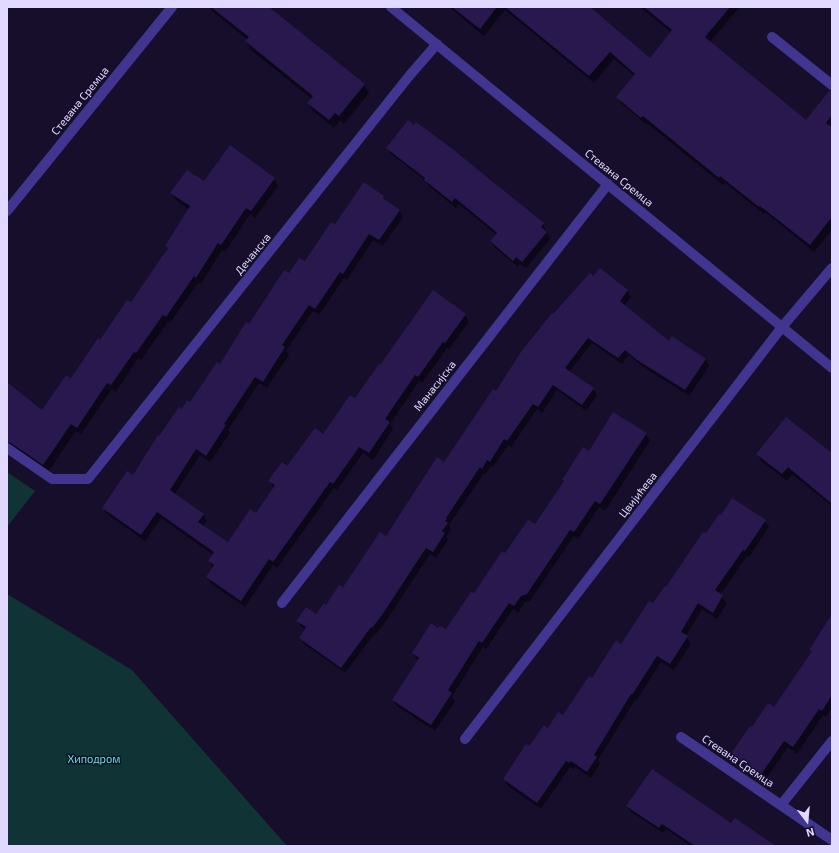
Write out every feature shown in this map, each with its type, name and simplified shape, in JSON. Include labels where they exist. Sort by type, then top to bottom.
[{"type":"street","name":"Стевана Сремца","points":[[7,211],[172,7]]},
{"type":"street","name":"Стевана Сремца","points":[[391,7],[832,368]]},
{"type":"street","points":[[772,37],[832,85]]},
{"type":"street","name":"Дечанска","points":[[7,448],[52,478],[88,479],[437,44]]},
{"type":"street","name":"Манасијска","points":[[282,603],[608,184]]},
{"type":"street","name":"Цвијићева","points":[[465,739],[782,327],[832,268]]},
{"type":"street","name":"Стевана Сремца","points":[[681,738],[832,840]]},
{"type":"street","points":[[781,805],[832,741]]},
{"type":"green space","points":[[7,472],[35,491],[7,527]]},
{"type":"green space","name":"Хиподром","points":[[7,594],[132,670],[287,846],[7,846]]},
{"type":"building","points":[[211,7],[269,7],[365,84],[339,116],[335,113],[329,120],[307,103],[313,96],[245,41],[249,37]]},
{"type":"building","points":[[452,7],[497,7],[480,29]]},
{"type":"building","points":[[505,7],[590,7],[650,58],[672,30],[644,7],[730,7],[705,37],[806,120],[829,91],[832,91],[832,115],[826,123],[832,127],[832,217],[810,245],[720,176],[719,178],[643,116],[641,118],[616,97],[635,74],[610,52],[589,76]]},
{"type":"building","points":[[408,120],[414,125],[416,122],[450,147],[544,223],[541,227],[547,232],[522,262],[516,257],[513,261],[490,241],[497,233],[495,231],[455,198],[452,202],[424,180],[425,178],[386,148]]},
{"type":"building","points":[[230,145],[275,178],[251,211],[246,208],[221,245],[218,243],[196,278],[194,276],[166,317],[163,315],[136,353],[134,352],[111,385],[107,383],[77,428],[71,424],[43,465],[11,443],[7,442],[7,382],[42,410],[66,375],[71,378],[98,338],[100,340],[127,300],[131,302],[168,248],[165,246],[190,206],[170,193],[187,170],[204,181]]},
{"type":"building","points":[[364,182],[384,196],[383,198],[400,210],[379,240],[369,234],[343,274],[340,272],[315,309],[309,305],[282,345],[285,347],[263,382],[255,377],[224,424],[226,425],[206,456],[196,449],[170,490],[204,514],[198,522],[228,542],[250,509],[256,513],[275,485],[268,481],[282,462],[287,466],[315,428],[323,434],[350,395],[355,398],[433,290],[466,314],[445,343],[443,342],[418,377],[415,375],[385,419],[390,422],[369,453],[359,447],[333,484],[330,482],[273,562],[269,559],[241,601],[206,577],[214,565],[208,561],[214,552],[157,512],[141,535],[102,508],[127,471],[133,475],[158,435],[159,436],[179,407],[182,409],[187,400],[190,402],[217,362],[220,364],[246,322],[249,324],[284,270],[289,273],[299,258],[305,261],[331,222],[335,224]]},
{"type":"building","points":[[600,268],[628,290],[620,301],[669,341],[672,336],[706,359],[685,390],[637,360],[625,350],[618,358],[588,338],[565,368],[594,388],[582,405],[553,385],[538,407],[533,404],[507,441],[504,439],[490,462],[487,460],[482,469],[480,467],[446,518],[447,519],[445,521],[448,523],[442,531],[445,533],[433,552],[426,548],[382,615],[372,628],[371,627],[341,668],[299,638],[306,627],[296,621],[306,607],[316,614],[324,603],[326,605],[339,585],[343,587],[380,532],[386,536],[437,457],[444,462],[493,389],[496,391],[521,352],[552,313],[553,314],[590,273],[593,276]]},
{"type":"building","points":[[613,412],[647,433],[600,504],[595,501],[574,532],[570,530],[527,594],[521,596],[514,606],[509,603],[482,643],[479,641],[448,690],[452,693],[431,725],[392,700],[419,658],[412,653],[431,623],[438,628],[440,626],[446,629],[471,592],[474,593],[502,551],[505,553],[528,520],[535,524],[564,481],[562,480],[583,447],[589,451]]},
{"type":"building","points":[[786,417],[832,453],[832,504],[788,467],[782,474],[756,454]]},
{"type":"building","points":[[732,498],[766,520],[745,551],[743,550],[715,590],[723,595],[713,613],[698,603],[681,632],[688,636],[670,664],[657,656],[632,695],[631,694],[594,755],[597,757],[587,772],[571,761],[570,763],[566,761],[537,803],[503,779],[526,744],[529,746],[544,725],[548,728],[558,712],[563,715],[589,676],[592,678],[616,640],[621,644],[649,601],[653,603],[665,586],[666,587],[703,532],[706,533],[719,514],[721,515]]},
{"type":"building","points":[[832,614],[832,695],[822,711],[819,709],[793,747],[784,741],[760,776],[730,755],[750,726],[752,727],[768,703],[774,707],[812,651],[809,650]]},
{"type":"building","points":[[652,769],[731,823],[735,818],[776,846],[695,846],[662,824],[659,828],[626,806]]}]
